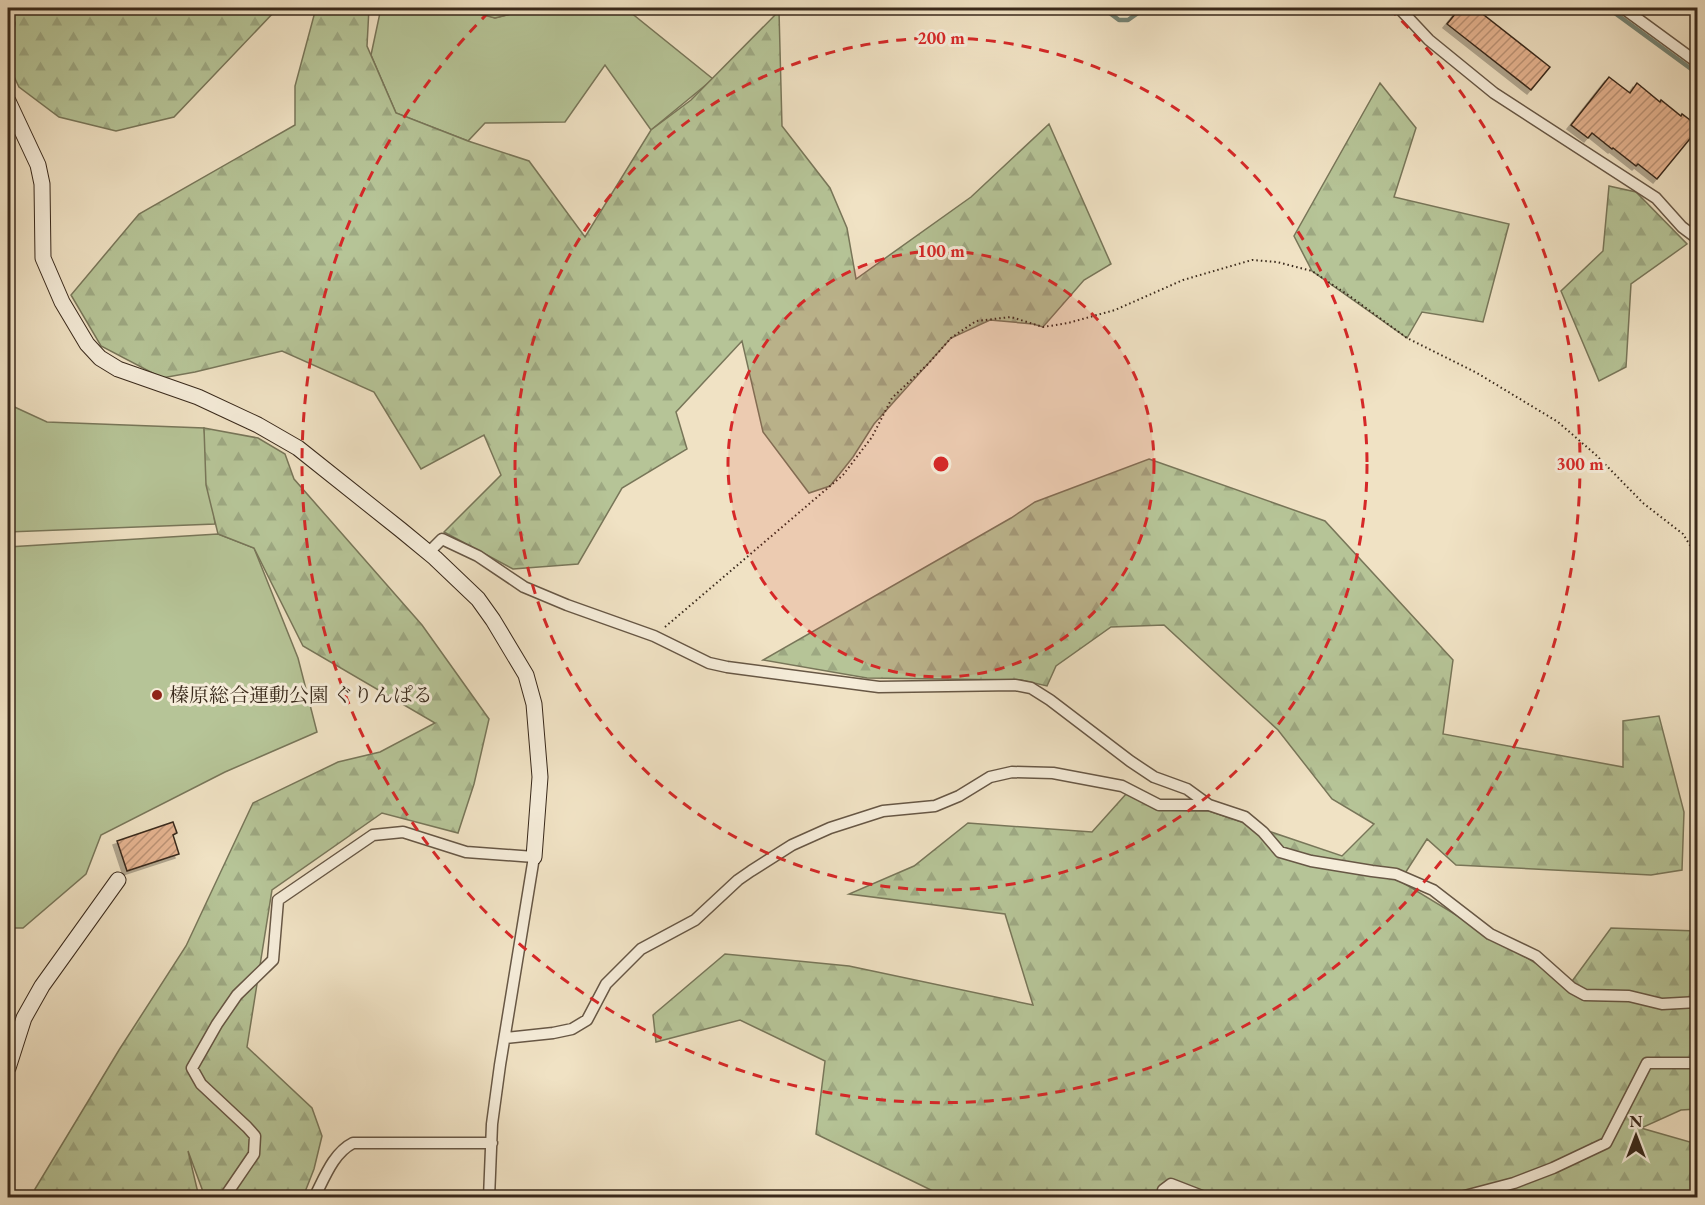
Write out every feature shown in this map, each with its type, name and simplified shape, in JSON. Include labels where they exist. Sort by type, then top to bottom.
[{"type":"street","points":[[1401,8],[1429,40],[1494,93],[1656,198],[1682,227],[1698,239]]},
{"type":"street","points":[[1623,8],[1698,63]]},
{"type":"street","points":[[8,101],[38,165],[42,184],[43,258],[62,302],[87,344],[100,358],[118,369],[198,397],[258,425],[298,448],[401,530],[478,599],[526,675],[534,704],[539,767],[539,803],[534,857],[492,1124],[489,1197]]},
{"type":"street","points":[[428,553],[442,539],[477,556],[524,587],[654,636],[709,663],[727,668],[879,687],[1015,686],[1031,688],[1154,777],[1187,789],[1209,805],[1245,817],[1263,832],[1280,852],[1311,861],[1396,874],[1433,890],[1490,934],[1536,956],[1572,988],[1585,995],[1629,996],[1662,1004],[1698,1002]]},
{"type":"street","points":[[505,1038],[572,1029],[587,1020],[606,984],[641,949],[695,920],[738,880],[792,845],[830,828],[883,811],[935,806],[959,796],[990,777],[1012,772],[1053,773],[1122,786],[1159,805],[1209,805]]},
{"type":"street","points":[[224,1197],[254,1154],[255,1136],[201,1084],[192,1068],[237,994],[273,960],[278,900],[373,835],[403,832],[466,852],[534,857]]},
{"type":"street","points":[[8,1068],[24,1018],[42,986],[118,880]]},
{"type":"street","points":[[1458,1197],[1514,1183],[1606,1143],[1647,1063],[1698,1063]]},
{"type":"street","points":[[314,1197],[336,1156],[353,1143],[492,1143]]},
{"type":"street","points":[[1169,1197],[1163,1190],[1171,1184],[1207,1197]]},
{"type":"path","points":[[654,636],[843,475],[872,437],[892,398],[951,338],[976,321],[1011,317],[1043,327],[1068,323],[1114,310],[1183,280],[1252,260],[1277,262],[1312,271],[1407,338],[1477,373],[1558,422],[1596,455],[1643,503],[1683,534],[1698,558]]},
{"type":"green space","points":[[10,8],[284,8],[277,9],[174,117],[116,131],[59,117],[19,87],[8,64],[15,23]]},
{"type":"green space","points":[[316,8],[369,8],[367,46],[396,113],[468,141],[529,161],[585,237],[651,130],[691,100],[779,11],[782,126],[830,188],[847,228],[856,279],[971,197],[1049,124],[1111,264],[1084,280],[1043,327],[990,320],[951,338],[874,424],[853,457],[830,486],[809,493],[763,432],[742,341],[676,412],[687,449],[622,488],[578,564],[513,569],[444,532],[501,475],[484,435],[421,469],[374,392],[282,351],[162,378],[101,346],[71,295],[139,214],[295,125],[295,86]]},
{"type":"green space","points":[[381,8],[466,8],[495,18],[534,8],[625,8],[713,79],[651,130],[605,65],[565,122],[485,123],[468,141],[396,113],[371,55]]},
{"type":"green space","points":[[456,8],[534,8],[495,18]]},
{"type":"green space","points":[[1380,83],[1416,128],[1394,197],[1509,224],[1483,322],[1422,312],[1407,338],[1312,271],[1294,236]]},
{"type":"green space","points":[[1609,186],[1636,192],[1687,244],[1631,284],[1626,367],[1599,381],[1561,291],[1603,251]]},
{"type":"green space","points":[[8,404],[47,422],[204,428],[215,524],[8,532]]},
{"type":"green space","points":[[204,428],[258,438],[285,454],[294,479],[422,625],[489,719],[474,784],[458,833],[382,813],[272,890],[247,1047],[312,1108],[322,1136],[314,1169],[303,1197],[205,1197],[188,1151],[199,1197],[35,1197],[35,1189],[119,1050],[186,946],[253,803],[338,762],[380,752],[435,723],[303,646],[254,548],[218,534],[206,485]]},
{"type":"green space","points":[[1149,459],[1325,521],[1453,660],[1443,734],[1623,767],[1623,721],[1659,716],[1684,812],[1682,870],[1651,875],[1456,865],[1427,839],[1400,881],[1570,984],[1611,928],[1697,931],[1697,1109],[1681,1110],[1641,1128],[1697,1144],[1697,1197],[919,1197],[933,1191],[816,1134],[825,1061],[740,1020],[656,1042],[653,1015],[725,954],[849,966],[1033,1005],[1005,914],[849,894],[914,866],[968,823],[1092,832],[1127,793],[1157,810],[1209,811],[1342,856],[1374,824],[1332,799],[1278,730],[1164,625],[1111,627],[1056,666],[1047,686],[1021,680],[867,678],[763,660],[1035,502]]},
{"type":"green space","name":"榛原総合運動公園 ぐりんぱる","points":[[218,534],[254,548],[298,658],[317,732],[225,772],[101,835],[86,874],[23,928],[8,928],[8,547]]},
{"type":"building","points":[[1460,8],[1475,8],[1550,67],[1531,90],[1447,24]]},
{"type":"building","points":[[1609,77],[1630,93],[1637,83],[1660,102],[1661,100],[1698,126],[1698,129],[1657,179],[1592,133],[1588,138],[1571,125]]},
{"type":"building","points":[[173,822],[177,833],[173,835],[179,854],[127,871],[117,841]]},
{"type":"waterway","points":[[1103,8],[1119,20],[1128,20],[1145,8]]},
{"type":"waterway","points":[[1608,8],[1698,74]]},
{"type":"place","name":"榛原総合運動公園 ぐりんぱる","points":[[157,695]]}]
